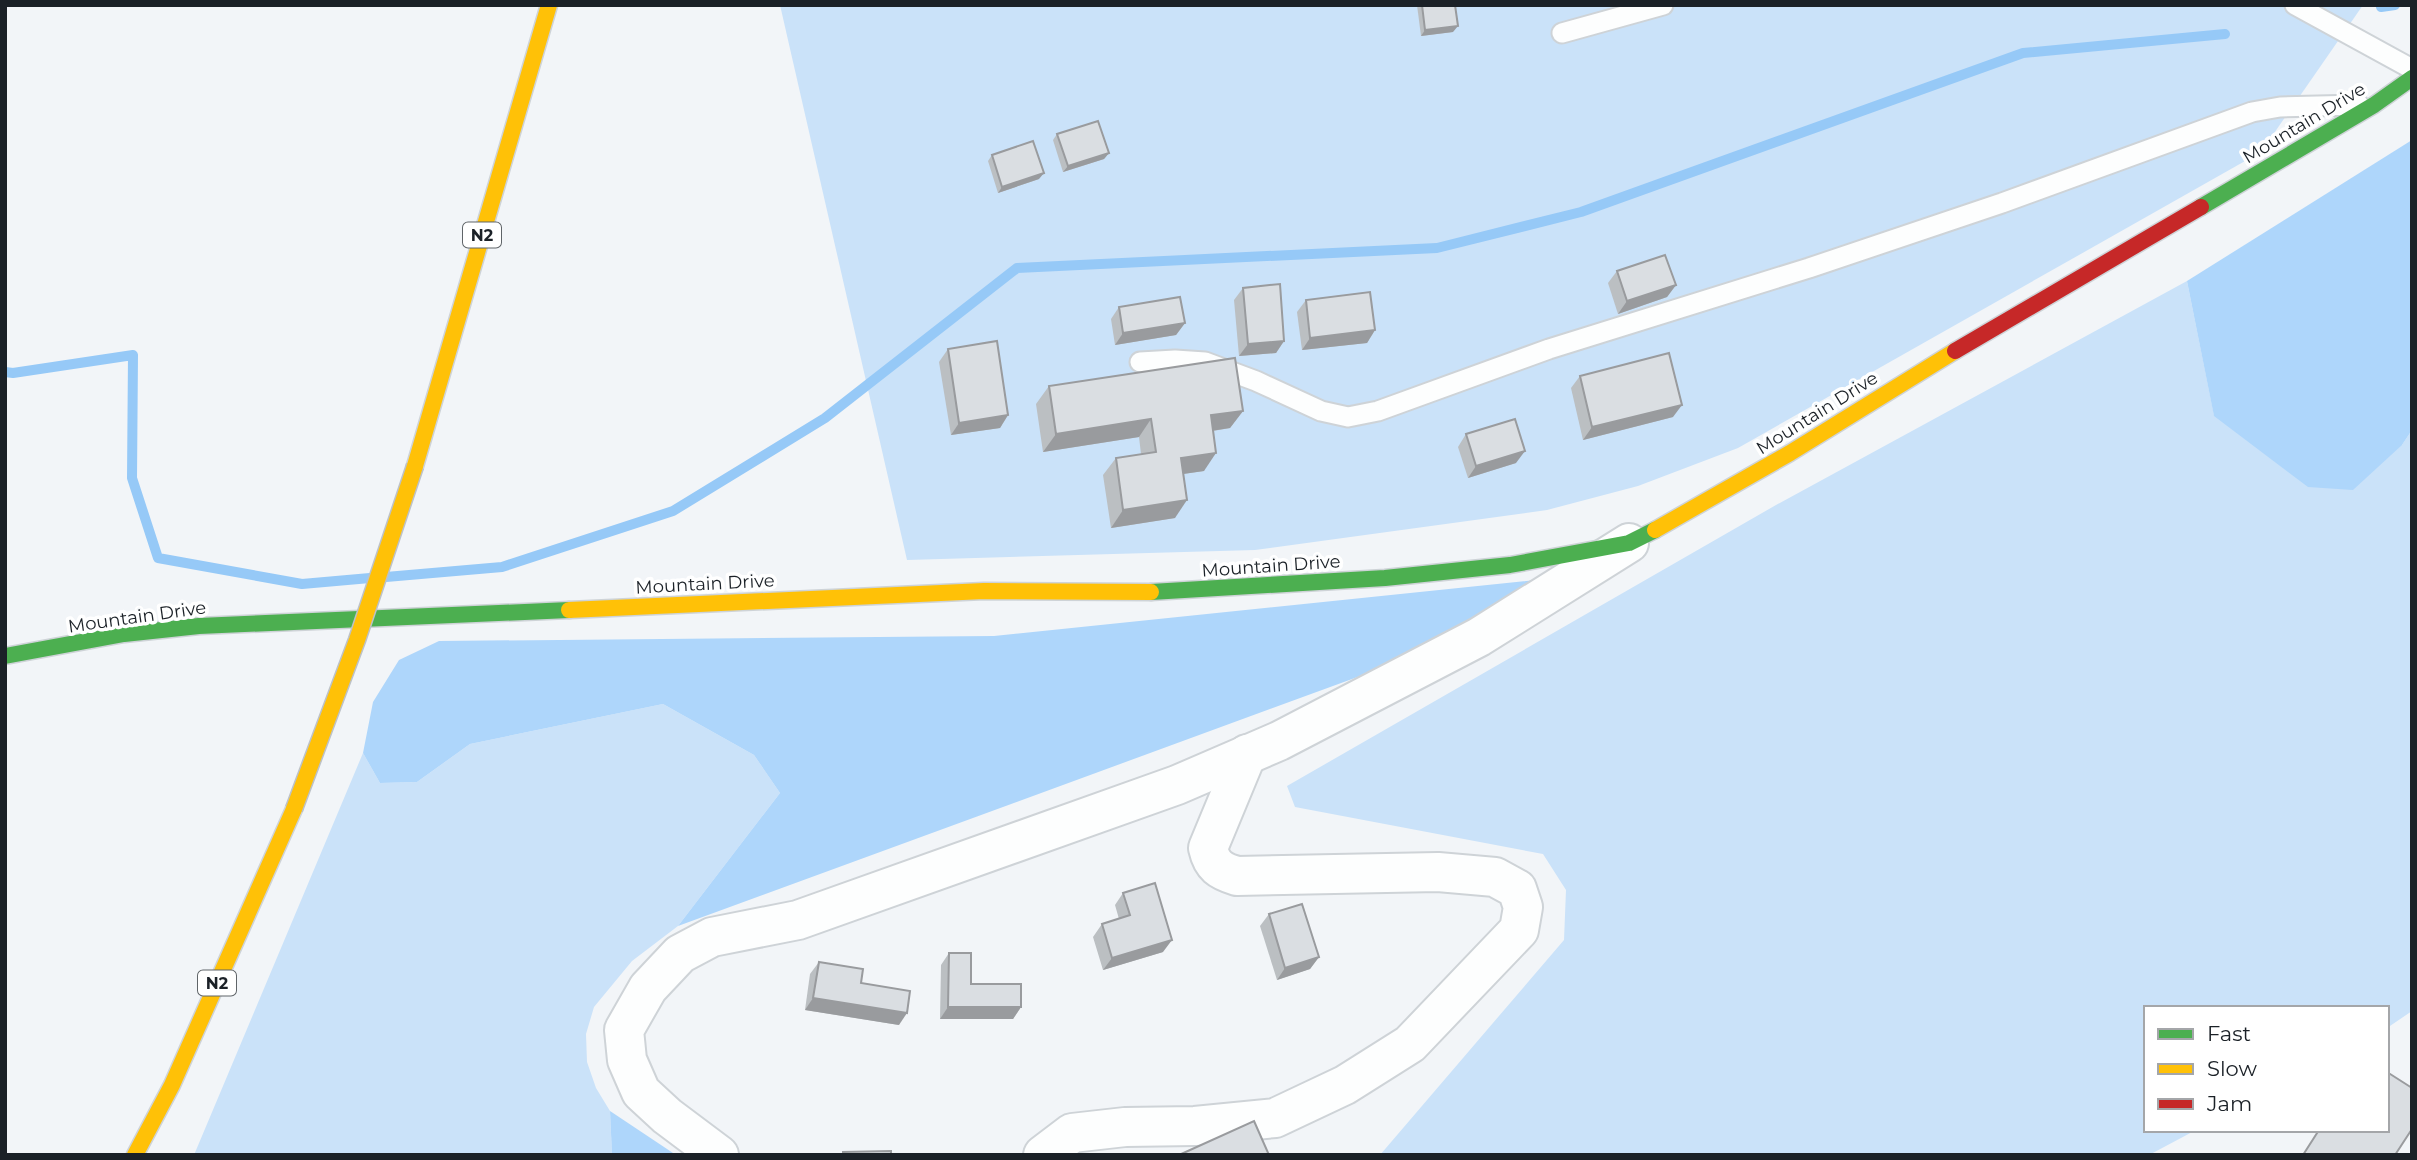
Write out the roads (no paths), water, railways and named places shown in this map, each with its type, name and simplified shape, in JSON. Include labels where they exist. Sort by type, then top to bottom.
[{"type":"main road","name":"N2","points":[[135,1155],[172,1085],[294,809],[357,640],[415,466],[549,5]]},
{"type":"main road","name":"Mountain Drive","points":[[5,656],[124,634],[199,626],[984,591],[1175,592],[1385,578],[1510,565],[1629,543],[1679,519],[1930,365],[2374,105],[2412,78]]},
{"type":"street","points":[[719,1155],[667,1116],[641,1092],[627,1060],[624,1030],[648,988],[680,954],[712,937],[798,920],[1177,785],[1302,730],[1479,637],[1629,543]]},
{"type":"street","points":[[1043,1155],[1072,1133],[1275,1118],[1345,1085],[1410,1044],[1519,930],[1523,906],[1517,889],[1495,877],[1438,872],[1237,876],[1223,872],[1212,863],[1208,848],[1247,754]]},
{"type":"lane","points":[[1562,33],[1663,5]]},
{"type":"lane","points":[[2295,5],[2412,69]]},
{"type":"lane","points":[[1140,362],[1205,362],[1256,381],[1321,411],[1348,417],[1378,411],[1549,349],[1796,272],[1989,207],[2252,112],[2280,107],[2374,105]]},
{"type":"waterway","points":[[2381,7],[2395,5]]},
{"type":"waterway","points":[[386,577],[502,567],[673,511],[825,418],[1017,268],[1437,248],[1581,212],[2023,53],[2225,34]]},
{"type":"waterway","points":[[5,372],[133,355],[132,478],[158,558],[302,584],[370,578]]}]
